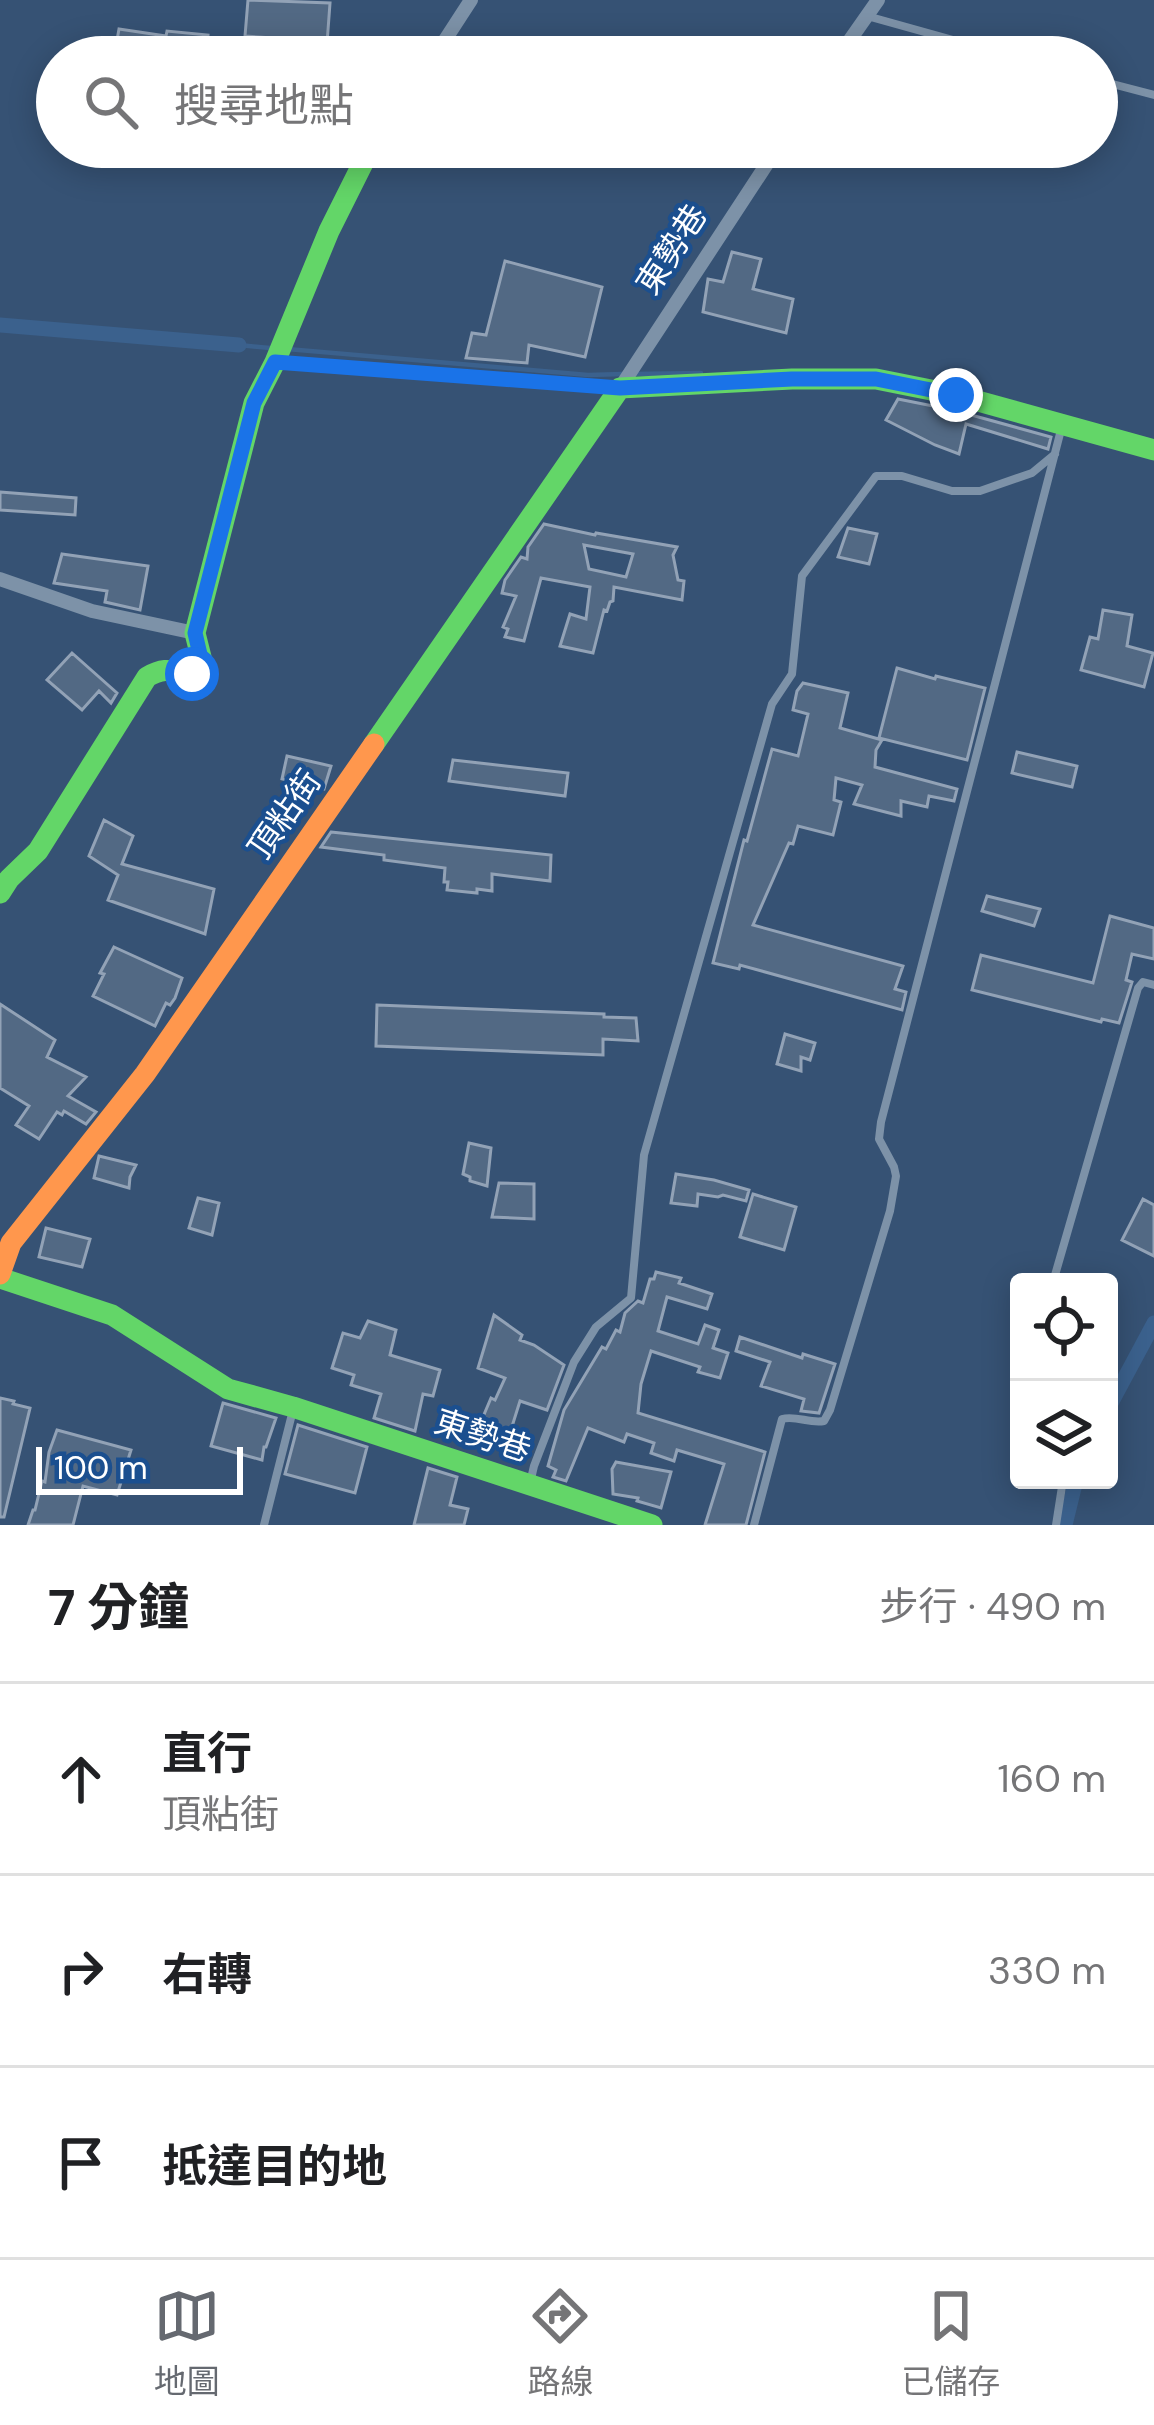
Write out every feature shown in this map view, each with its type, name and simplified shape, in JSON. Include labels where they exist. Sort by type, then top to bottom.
[{"type":"street","points":[[448,36],[471,0]]},
{"type":"street","points":[[853,36],[878,0]]},
{"type":"street","points":[[3,881],[38,851],[147,677],[161,669],[199,671],[202,663],[195,633],[254,403],[360,168]]},
{"type":"street","name":"東勢巷","points":[[620,388],[764,168]]},
{"type":"street","points":[[620,388],[876,379],[956,395],[1154,450]]},
{"type":"street","name":"頂粘街","points":[[293,1407],[229,1389],[112,1315],[0,1276],[11,1244],[145,1074],[620,388]]},
{"type":"street","points":[[0,579],[92,611],[195,633]]},
{"type":"street","name":"東勢巷","points":[[293,1407],[652,1525]]},
{"type":"lane","points":[[867,16],[938,36]]},
{"type":"lane","points":[[1118,86],[1154,95]]},
{"type":"lane","points":[[275,362],[620,388]]},
{"type":"lane","points":[[754,1525],[782,1419],[817,1423],[830,1410],[890,1211],[896,1176],[879,1139],[881,1122],[1062,424]]},
{"type":"lane","points":[[530,1485],[574,1363],[596,1327],[631,1298],[644,1154],[772,704],[792,674],[802,576],[876,476],[902,476],[952,491],[980,491],[1032,473],[1054,454]]},
{"type":"lane","points":[[1056,1273],[1138,988],[1143,982],[1154,986]]},
{"type":"lane","points":[[263,1525],[293,1407]]},
{"type":"lane","points":[[1056,1525],[1062,1489]]},
{"type":"building","points":[[248,0],[330,3],[328,36],[245,36]]},
{"type":"building","points":[[119,29],[166,36],[118,36]]},
{"type":"building","points":[[167,31],[208,36],[166,36]]},
{"type":"building","points":[[732,252],[761,259],[753,289],[793,299],[786,333],[703,312],[708,279],[723,282]]},
{"type":"building","points":[[505,261],[602,287],[585,357],[529,345],[527,363],[466,358],[472,333],[486,335]]},
{"type":"building","points":[[898,399],[1051,437],[1048,449],[966,424],[959,454],[886,420]]},
{"type":"building","points":[[0,492],[76,498],[75,515],[0,510]]},
{"type":"building","points":[[544,524],[677,547],[673,555],[678,580],[684,581],[682,600],[614,587],[593,653],[560,646],[570,614],[586,619],[590,587],[541,578],[524,641],[505,637],[508,629],[503,627],[516,596],[502,593],[505,580],[521,557],[527,559],[528,547]],"holes":[[[584,545],[633,554],[626,577],[589,569]]]},
{"type":"building","points":[[848,528],[877,534],[869,564],[838,557]]},
{"type":"building","points":[[62,554],[148,566],[140,610],[105,602],[107,591],[54,583]]},
{"type":"building","points":[[1103,610],[1132,615],[1127,646],[1153,653],[1144,687],[1081,670],[1090,637],[1098,639]]},
{"type":"building","points":[[72,653],[117,693],[111,703],[99,691],[82,710],[47,680]]},
{"type":"building","points":[[897,668],[985,688],[967,760],[879,738]]},
{"type":"building","points":[[803,683],[848,693],[840,728],[882,740],[875,767],[957,789],[954,801],[929,796],[927,807],[901,801],[901,816],[854,804],[862,785],[836,778],[834,800],[841,802],[833,835],[798,826],[753,925],[903,966],[895,989],[906,992],[902,1010],[740,965],[739,969],[713,963],[772,749],[798,756],[808,714],[793,710]]},
{"type":"building","points":[[1017,752],[1077,766],[1072,787],[1012,773]]},
{"type":"building","points":[[287,756],[331,766],[324,789],[282,779]]},
{"type":"building","points":[[453,760],[568,773],[565,796],[449,781]]},
{"type":"building","points":[[104,820],[133,836],[122,864],[214,889],[205,934],[108,900],[118,875],[89,856]]},
{"type":"building","points":[[331,832],[551,855],[550,881],[492,874],[492,891],[447,890],[445,868],[321,847]]},
{"type":"building","points":[[987,896],[1040,909],[1034,926],[982,911]]},
{"type":"building","points":[[1110,916],[1154,928],[1154,959],[1132,954],[1126,980],[1132,982],[1119,1023],[972,990],[981,955],[1093,983]]},
{"type":"building","points":[[114,947],[182,978],[175,998],[170,1005],[166,1003],[155,1026],[93,996]]},
{"type":"building","points":[[0,1004],[55,1040],[47,1057],[86,1077],[68,1096],[96,1112],[86,1124],[64,1111],[62,1115],[57,1112],[39,1139],[16,1125],[29,1106],[0,1088]]},
{"type":"building","points":[[377,1005],[636,1018],[638,1041],[603,1039],[603,1055],[376,1046]]},
{"type":"building","points":[[785,1034],[815,1043],[810,1060],[801,1057],[801,1071],[777,1064]]},
{"type":"building","points":[[469,1143],[491,1148],[487,1186],[463,1174]]},
{"type":"building","points":[[99,1156],[136,1165],[129,1188],[94,1178]]},
{"type":"building","points":[[676,1174],[749,1190],[746,1201],[698,1194],[697,1206],[671,1203]]},
{"type":"building","points":[[499,1183],[534,1184],[534,1219],[492,1217]]},
{"type":"building","points":[[753,1194],[796,1207],[784,1250],[740,1237]]},
{"type":"building","points":[[198,1198],[219,1203],[212,1235],[189,1228]]},
{"type":"building","points":[[1143,1199],[1154,1205],[1154,1256],[1122,1240]]},
{"type":"building","points":[[46,1228],[90,1239],[82,1267],[39,1257]]},
{"type":"building","points":[[656,1272],[712,1294],[707,1309],[667,1297],[658,1331],[698,1344],[705,1325],[719,1330],[713,1348],[728,1353],[720,1378],[651,1351],[638,1413],[765,1452],[746,1525],[705,1525],[724,1464],[677,1450],[674,1461],[651,1453],[654,1443],[627,1434],[624,1442],[588,1428],[566,1481],[553,1477],[556,1470],[548,1466],[564,1410],[602,1347],[606,1349],[616,1330],[620,1332],[625,1313],[638,1301],[643,1303]]},
{"type":"building","points":[[494,1315],[522,1335],[520,1340],[564,1365],[547,1410],[520,1401],[510,1433],[480,1424],[505,1378],[478,1368]]},
{"type":"building","points":[[368,1321],[396,1330],[390,1355],[440,1370],[433,1396],[423,1394],[415,1431],[374,1418],[381,1394],[351,1385],[354,1375],[332,1368],[343,1333],[360,1338]]},
{"type":"building","points":[[740,1337],[835,1364],[819,1413],[801,1411],[804,1399],[761,1386],[770,1362],[736,1351]]},
{"type":"building","points":[[0,1398],[30,1408],[4,1517],[0,1517]]},
{"type":"building","points":[[223,1403],[276,1418],[262,1460],[211,1446]]},
{"type":"building","points":[[298,1425],[367,1447],[355,1493],[285,1474]]},
{"type":"building","points":[[57,1430],[131,1450],[117,1495],[83,1486],[73,1525],[28,1525],[45,1482]]},
{"type":"building","points":[[616,1462],[671,1472],[661,1508],[613,1494]]},
{"type":"building","points":[[428,1468],[457,1477],[450,1505],[468,1509],[464,1525],[414,1525]]},
{"type":"waterway","points":[[0,325],[239,345]]},
{"type":"waterway","points":[[239,345],[270,348]]},
{"type":"waterway","points":[[287,349],[623,374]]},
{"type":"waterway","points":[[634,374],[701,373]]},
{"type":"waterway","points":[[1118,1390],[1154,1323]]},
{"type":"waterway","points":[[1065,1525],[1074,1489]]},
{"type":"traffic: fast","points":[[0,893],[38,851],[147,677],[169,670],[199,672],[195,633],[254,403],[360,168]]},
{"type":"traffic: fast","points":[[374,744],[620,388],[876,379],[956,395],[1154,450]]},
{"type":"traffic: fast","points":[[0,1278],[112,1315],[228,1389],[652,1525]]},
{"type":"traffic: slow","points":[[0,1274],[11,1243],[145,1074],[374,744]]},
{"type":"route","points":[[192,674],[202,663],[195,633],[254,403],[275,362],[620,388],[876,379],[956,395]]}]
